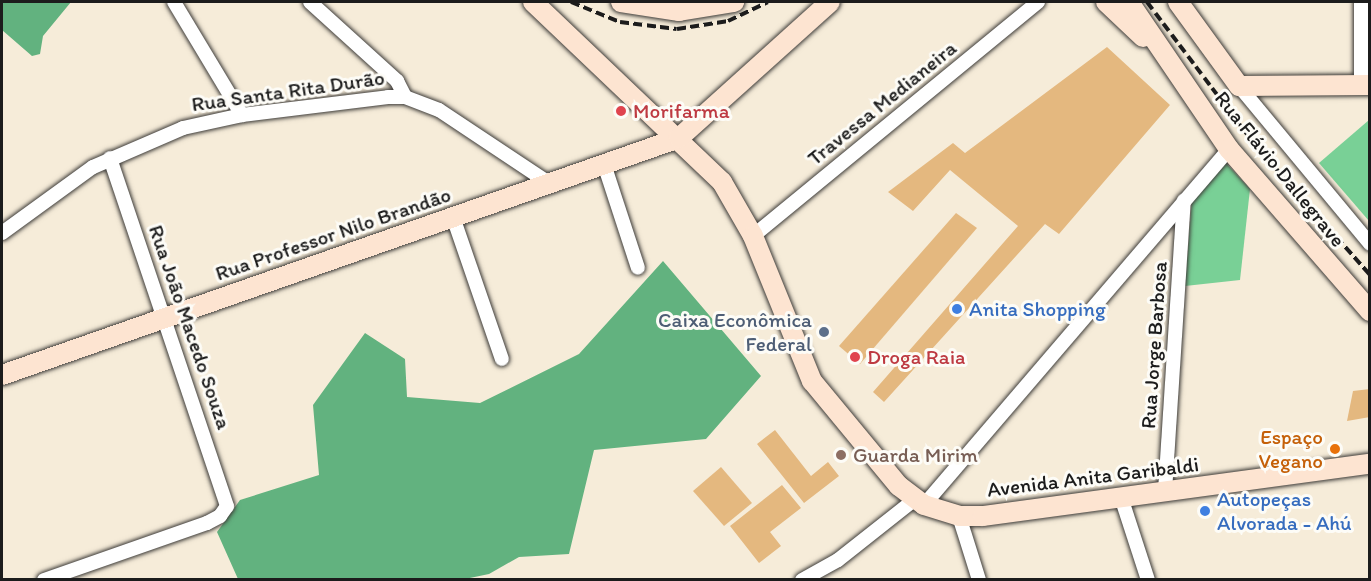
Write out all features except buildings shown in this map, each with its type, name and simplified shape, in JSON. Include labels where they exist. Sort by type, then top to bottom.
[{"type":"main road","points":[[533,2],[679,138],[722,182],[753,236],[812,381],[827,402],[919,502]]},
{"type":"main road","points":[[621,2],[679,11],[734,2]]},
{"type":"main road","points":[[679,138],[830,2]]},
{"type":"main road","name":"Rua Flávio Dallegrave","points":[[1106,2],[1161,53]]},
{"type":"main road","name":"Rua Flávio Dallegrave","points":[[1129,2],[1161,53],[1229,149],[1370,311]]},
{"type":"main road","name":"Rua Flávio Dallegrave","points":[[1178,2],[1239,86]]},
{"type":"main road","points":[[1239,86],[1365,85]]},
{"type":"main road","name":"Rua Professor Nilo Brandão","points":[[2,375],[679,138]]},
{"type":"main road","name":"Avenida Anita Garibaldi","points":[[919,502],[959,516],[1370,464]]},
{"type":"street","points":[[174,2],[242,115]]},
{"type":"street","points":[[310,2],[397,81],[405,97]]},
{"type":"street","name":"Travessa Medianeira","points":[[753,236],[1038,2]]},
{"type":"street","points":[[1361,2],[1365,85]]},
{"type":"street","name":"Rua Flávio Dallegrave","points":[[1239,86],[1370,244]]},
{"type":"street","name":"Rua Santa Rita Durão","points":[[2,233],[75,178],[110,158],[198,123],[242,115],[405,97],[452,117],[549,183]]},
{"type":"street","points":[[802,579],[838,560],[919,502],[1229,149]]},
{"type":"street","name":"Rua João Macedo Souza","points":[[44,579],[207,523],[225,511],[226,501],[110,158]]},
{"type":"street","points":[[604,164],[638,268]]},
{"type":"street","name":"Rua Jorge Barbosa","points":[[1165,491],[1184,201]]},
{"type":"street","points":[[453,217],[502,359]]},
{"type":"street","points":[[1121,497],[1148,579]]},
{"type":"street","points":[[959,516],[980,579]]},
{"type":"green space","points":[[2,2],[71,2],[43,36],[40,54],[32,56],[2,30]]},
{"type":"green space","points":[[1369,120],[1369,221],[1319,163]]},
{"type":"green space","points":[[1225,162],[1250,189],[1240,280],[1185,286],[1192,199]]},
{"type":"green space","points":[[663,261],[761,376],[706,439],[594,450],[569,554],[519,557],[489,574],[465,579],[238,579],[217,532],[240,500],[319,475],[313,405],[365,333],[405,359],[407,397],[480,403],[579,354]]},
{"type":"railway","points":[[571,2],[620,22],[677,29],[728,21],[768,2]]},
{"type":"railway","points":[[1147,2],[1256,146],[1370,275]]},
{"type":"place","name":"Morifarma","points":[[621,111]]},
{"type":"place","name":"Anita Shopping","points":[[957,309]]},
{"type":"place","name":"Caixa Econômica Federal","points":[[824,332]]},
{"type":"place","name":"Droga Raia","points":[[855,357]]},
{"type":"place","name":"Espaço Vegano","points":[[1335,449]]},
{"type":"place","name":"Guarda Mirim","points":[[841,455]]},
{"type":"place","name":"Autopeças Alvorada - Ahú","points":[[1205,511]]}]
